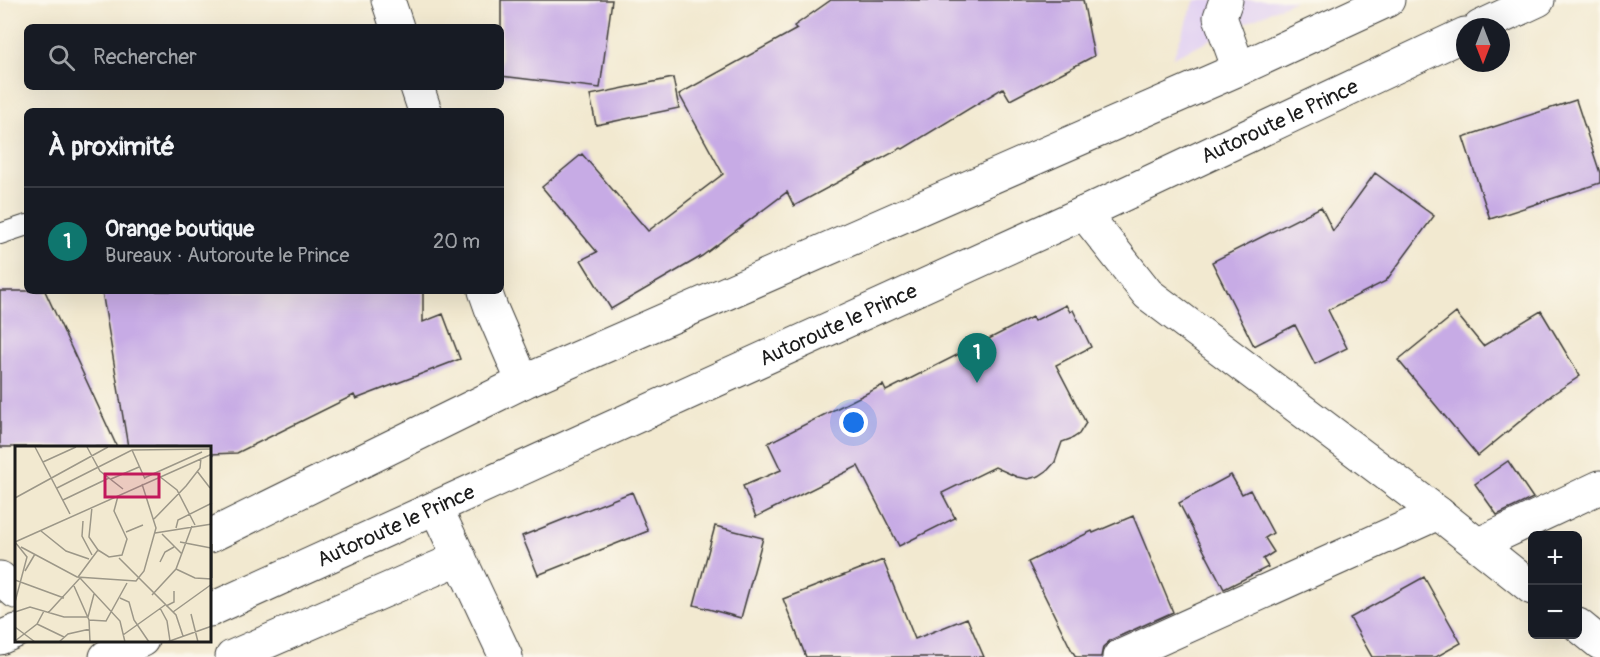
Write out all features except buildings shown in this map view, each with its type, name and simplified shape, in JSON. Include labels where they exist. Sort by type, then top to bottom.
[{"type":"main road","points":[[388,0],[396,24]]},
{"type":"main road","points":[[1226,0],[1220,17],[1239,69]]},
{"type":"main road","points":[[212,535],[524,382],[1239,69],[1388,0]]},
{"type":"main road","points":[[1499,18],[1538,0]]},
{"type":"main road","name":"Autoroute le Prince","points":[[212,609],[1084,213],[1456,38]]},
{"type":"main road","points":[[418,90],[424,108]]},
{"type":"main road","points":[[1084,213],[1148,294],[1479,544],[1529,585]]},
{"type":"main road","points":[[486,294],[524,382]]},
{"type":"main road","points":[[1479,544],[1600,487]]},
{"type":"main road","points":[[436,508],[506,657]]},
{"type":"main road","points":[[1119,657],[1438,513]]},
{"type":"main road","points":[[232,657],[460,558]]},
{"type":"main road","points":[[0,578],[15,591]]},
{"type":"main road","points":[[1582,628],[1600,643]]},
{"type":"main road","points":[[0,638],[15,631]]},
{"type":"main road","points":[[106,657],[138,642]]},
{"type":"lane","points":[[0,234],[24,226]]},
{"type":"shaded area","points":[[1195,0],[1295,0],[1173,57]]},
{"type":"place","name":"Orange boutique","points":[[977,383]]}]
